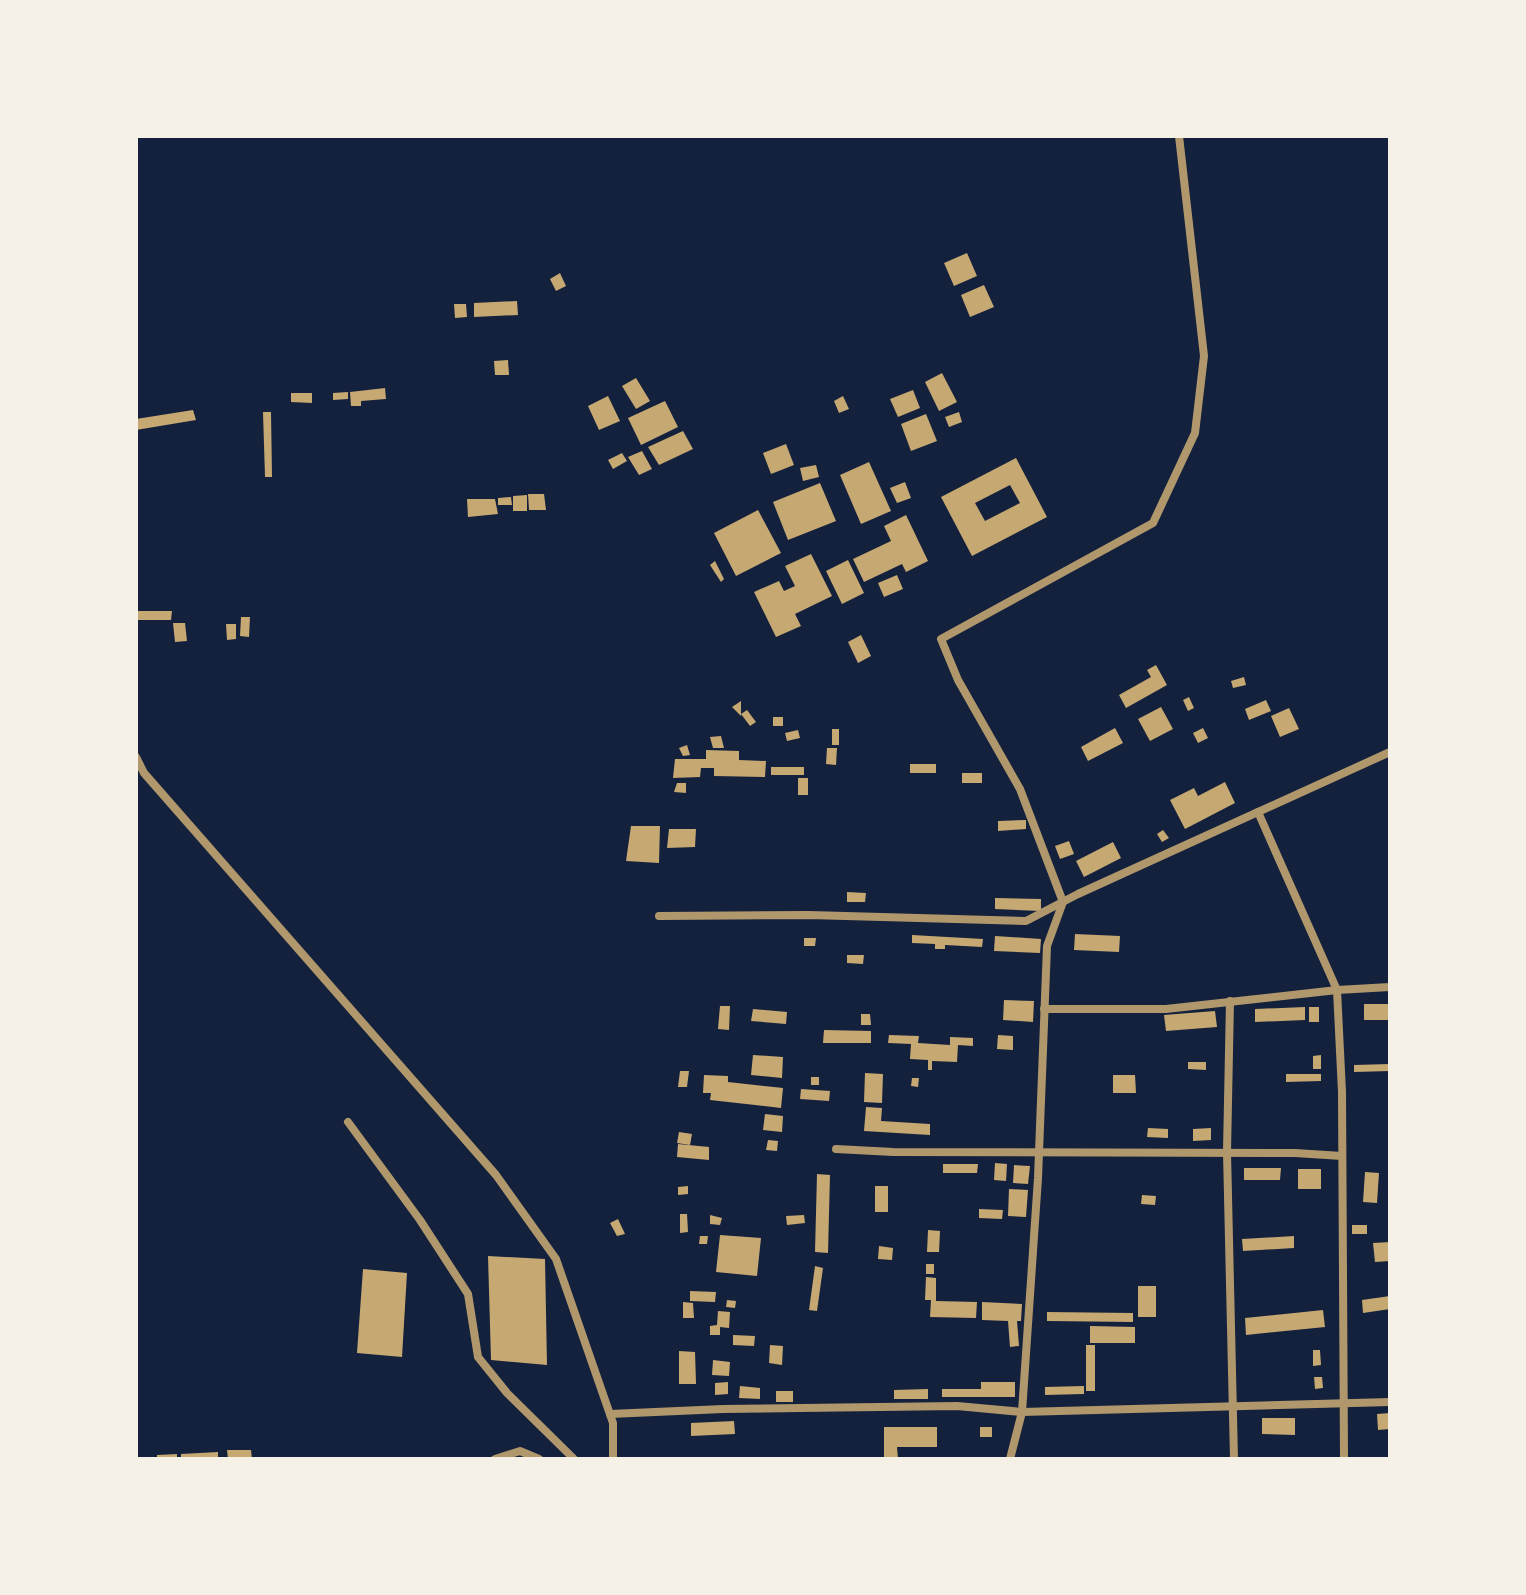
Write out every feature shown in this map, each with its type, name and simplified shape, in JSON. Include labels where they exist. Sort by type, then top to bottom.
[{"type":"street","points":[[1010,1459],[1022,1412],[1047,946],[1063,902],[1020,789],[958,680],[941,639],[1153,523],[1195,433],[1204,356],[1179,136]]},
{"type":"street","points":[[659,916],[809,915],[1026,921],[1390,752]]},
{"type":"street","points":[[136,757],[144,773],[486,1163],[556,1259],[613,1423],[613,1459]]},
{"type":"street","points":[[1258,812],[1337,990],[1342,1092],[1344,1459]]},
{"type":"street","points":[[1044,1009],[1166,1009],[1390,987]]},
{"type":"street","points":[[1230,1001],[1227,1152],[1234,1459]]},
{"type":"street","points":[[348,1122],[420,1220],[468,1294],[478,1357],[507,1393],[574,1459]]},
{"type":"street","points":[[836,1149],[893,1152],[1227,1152],[1342,1156]]},
{"type":"street","points":[[610,1414],[957,1406],[1022,1412],[1390,1402]]},
{"type":"street","points":[[495,1459],[520,1451],[539,1459]]},
{"type":"building","points":[[967,253],[977,276],[954,286],[944,263]]},
{"type":"building","points":[[560,273],[566,286],[556,291],[550,279]]},
{"type":"building","points":[[984,285],[994,307],[970,317],[961,295]]},
{"type":"building","points":[[517,301],[518,315],[474,317],[474,303]]},
{"type":"building","points":[[454,304],[466,304],[467,317],[455,318]]},
{"type":"building","points":[[508,360],[509,375],[495,375],[494,361]]},
{"type":"building","points":[[942,373],[957,402],[939,411],[925,382]]},
{"type":"building","points":[[636,378],[650,401],[636,409],[622,386]]},
{"type":"building","points":[[385,388],[386,399],[361,401],[361,406],[351,406],[350,392]]},
{"type":"building","points":[[913,390],[920,408],[898,417],[890,399]]},
{"type":"building","points":[[348,392],[348,399],[333,400],[333,393]]},
{"type":"building","points":[[291,393],[312,393],[312,403],[291,402]]},
{"type":"building","points":[[608,396],[620,421],[599,430],[588,406]]},
{"type":"building","points":[[843,396],[849,409],[839,413],[834,401]]},
{"type":"building","points":[[665,401],[678,427],[641,445],[628,418]]},
{"type":"building","points":[[193,410],[196,420],[136,430],[136,419]]},
{"type":"building","points":[[263,412],[271,412],[272,477],[265,477]]},
{"type":"building","points":[[959,412],[962,422],[949,427],[945,417]]},
{"type":"building","points":[[926,414],[937,441],[911,451],[901,424]]},
{"type":"building","points":[[683,431],[693,449],[659,465],[648,447]]},
{"type":"building","points":[[786,444],[794,465],[771,474],[763,453]]},
{"type":"building","points":[[642,451],[652,469],[639,475],[628,457]]},
{"type":"building","points":[[622,453],[627,461],[613,469],[608,460]]},
{"type":"building","points":[[1016,458],[1047,517],[972,556],[941,497]],"holes":[[[1010,485],[1020,503],[985,521],[975,503]]]},
{"type":"building","points":[[869,462],[891,511],[861,524],[840,475]]},
{"type":"building","points":[[816,465],[819,477],[803,481],[800,468]]},
{"type":"building","points":[[905,482],[911,498],[897,503],[890,488]]},
{"type":"building","points":[[820,483],[836,521],[788,540],[773,502]]},
{"type":"building","points":[[528,494],[544,494],[546,510],[529,510]]},
{"type":"building","points":[[527,495],[527,511],[513,511],[513,496]]},
{"type":"building","points":[[511,497],[512,505],[498,505],[498,498]]},
{"type":"building","points":[[467,499],[495,499],[498,514],[468,517]]},
{"type":"building","points":[[758,510],[781,553],[736,576],[714,533]]},
{"type":"building","points":[[906,515],[928,561],[906,572],[902,564],[864,582],[853,559],[891,541],[884,526]]},
{"type":"building","points":[[811,554],[832,596],[795,614],[801,626],[776,637],[754,592],[779,581],[784,591],[795,586],[785,566]]},
{"type":"building","points":[[848,560],[864,593],[842,604],[826,571]]},
{"type":"building","points":[[715,561],[724,579],[721,582],[710,565]]},
{"type":"building","points":[[897,575],[903,589],[884,597],[878,583]]},
{"type":"building","points":[[136,611],[172,611],[171,620],[136,620]]},
{"type":"building","points":[[241,617],[250,617],[249,637],[240,636]]},
{"type":"building","points":[[173,623],[185,623],[187,641],[175,642]]},
{"type":"building","points":[[226,624],[236,624],[236,639],[227,640]]},
{"type":"building","points":[[861,635],[871,656],[858,663],[848,642]]},
{"type":"building","points":[[1156,665],[1167,685],[1126,708],[1119,695],[1151,677],[1147,670]]},
{"type":"building","points":[[1244,677],[1246,685],[1233,688],[1231,681]]},
{"type":"building","points":[[1189,697],[1194,708],[1188,711],[1183,700]]},
{"type":"building","points":[[1266,700],[1271,711],[1249,720],[1245,709]]},
{"type":"building","points":[[741,701],[741,716],[732,707]]},
{"type":"building","points":[[1161,707],[1173,729],[1150,741],[1138,719]]},
{"type":"building","points":[[1289,708],[1299,729],[1280,737],[1271,716]]},
{"type":"building","points":[[747,710],[756,722],[750,726],[741,714]]},
{"type":"building","points":[[773,717],[783,717],[783,726],[773,726]]},
{"type":"building","points":[[1115,728],[1123,743],[1088,761],[1081,747]]},
{"type":"building","points":[[1203,728],[1208,738],[1198,743],[1193,733]]},
{"type":"building","points":[[832,729],[839,729],[839,745],[832,745]]},
{"type":"building","points":[[798,730],[800,738],[787,741],[785,733]]},
{"type":"building","points":[[721,736],[724,748],[713,748],[710,737]]},
{"type":"building","points":[[687,745],[690,755],[683,756],[679,748]]},
{"type":"building","points":[[827,748],[837,748],[836,765],[826,764]]},
{"type":"building","points":[[706,750],[739,751],[739,760],[766,761],[765,777],[714,776],[714,768],[701,768],[700,777],[673,778],[675,759],[706,759]]},
{"type":"building","points":[[910,764],[936,764],[936,773],[910,773]]},
{"type":"building","points":[[771,767],[804,767],[804,775],[771,775]]},
{"type":"building","points":[[962,773],[982,773],[982,783],[962,783]]},
{"type":"building","points":[[798,778],[808,778],[808,795],[798,795]]},
{"type":"building","points":[[1225,782],[1235,803],[1185,829],[1170,800],[1194,788],[1198,796]]},
{"type":"building","points":[[677,783],[686,783],[686,793],[674,792]]},
{"type":"building","points":[[1026,820],[1026,829],[998,831],[998,821]]},
{"type":"building","points":[[631,826],[660,826],[659,863],[626,861]]},
{"type":"building","points":[[669,829],[696,829],[695,847],[667,848]]},
{"type":"building","points":[[1163,830],[1169,838],[1162,842],[1157,834]]},
{"type":"building","points":[[1069,841],[1074,854],[1060,859],[1055,846]]},
{"type":"building","points":[[1113,842],[1121,858],[1084,877],[1076,861]]},
{"type":"building","points":[[847,892],[866,893],[865,902],[847,902]]},
{"type":"building","points":[[995,898],[1041,899],[1041,911],[995,909]]},
{"type":"building","points":[[1075,934],[1120,936],[1119,952],[1074,950]]},
{"type":"building","points":[[912,935],[983,939],[982,947],[945,945],[945,949],[935,949],[935,944],[912,943]]},
{"type":"building","points":[[995,936],[1041,939],[1040,953],[994,951]]},
{"type":"building","points":[[804,938],[816,938],[815,946],[804,946]]},
{"type":"building","points":[[847,955],[864,955],[863,964],[847,963]]},
{"type":"building","points":[[1004,1000],[1034,1001],[1033,1022],[1003,1020]]},
{"type":"building","points":[[1364,1004],[1390,1004],[1390,1020],[1364,1020]]},
{"type":"building","points":[[720,1006],[730,1006],[729,1030],[718,1029]]},
{"type":"building","points":[[1305,1007],[1305,1020],[1255,1022],[1255,1009]]},
{"type":"building","points":[[1309,1007],[1319,1007],[1319,1022],[1309,1022]]},
{"type":"building","points":[[753,1009],[787,1012],[786,1024],[751,1021]]},
{"type":"building","points":[[1215,1011],[1217,1027],[1166,1031],[1164,1015]]},
{"type":"building","points":[[861,1014],[870,1014],[871,1025],[861,1025]]},
{"type":"building","points":[[824,1030],[871,1031],[871,1043],[823,1043]]},
{"type":"building","points":[[889,1035],[919,1036],[918,1043],[950,1045],[950,1037],[973,1038],[973,1046],[958,1045],[957,1062],[932,1061],[932,1070],[928,1070],[928,1060],[910,1059],[911,1044],[888,1043]]},
{"type":"building","points":[[998,1035],[1013,1036],[1013,1050],[997,1049]]},
{"type":"building","points":[[753,1055],[783,1057],[782,1078],[751,1075]]},
{"type":"building","points":[[1321,1055],[1321,1069],[1313,1069],[1313,1056]]},
{"type":"building","points":[[1188,1062],[1206,1062],[1206,1070],[1188,1069]]},
{"type":"building","points":[[1390,1064],[1390,1071],[1354,1072],[1354,1065]]},
{"type":"building","points":[[680,1071],[689,1071],[687,1087],[678,1087]]},
{"type":"building","points":[[865,1073],[883,1074],[882,1103],[864,1102]]},
{"type":"building","points":[[1286,1074],[1321,1074],[1321,1081],[1286,1082]]},
{"type":"building","points":[[704,1075],[728,1076],[728,1082],[783,1088],[781,1108],[710,1100],[711,1093],[703,1093]]},
{"type":"building","points":[[1113,1075],[1135,1075],[1136,1093],[1113,1093]]},
{"type":"building","points":[[811,1077],[819,1077],[819,1085],[811,1085]]},
{"type":"building","points":[[912,1078],[919,1078],[918,1087],[911,1086]]},
{"type":"building","points":[[801,1089],[830,1091],[829,1101],[800,1099]]},
{"type":"building","points":[[866,1107],[882,1108],[881,1121],[930,1124],[930,1135],[864,1131]]},
{"type":"building","points":[[765,1114],[783,1116],[782,1132],[763,1130]]},
{"type":"building","points":[[1148,1128],[1168,1129],[1168,1138],[1147,1137]]},
{"type":"building","points":[[1211,1128],[1211,1140],[1193,1141],[1193,1129]]},
{"type":"building","points":[[679,1132],[692,1134],[690,1145],[677,1143]]},
{"type":"building","points":[[768,1140],[778,1141],[777,1151],[766,1150]]},
{"type":"building","points":[[678,1144],[709,1147],[709,1160],[677,1157]]},
{"type":"building","points":[[995,1163],[1007,1164],[1006,1181],[994,1180]]},
{"type":"building","points":[[943,1164],[978,1164],[977,1173],[943,1173]]},
{"type":"building","points":[[1014,1165],[1030,1166],[1028,1184],[1013,1183]]},
{"type":"building","points":[[1244,1168],[1281,1168],[1280,1180],[1244,1180]]},
{"type":"building","points":[[1298,1169],[1321,1169],[1321,1189],[1298,1189]]},
{"type":"building","points":[[1365,1172],[1379,1173],[1377,1203],[1363,1202]]},
{"type":"building","points":[[817,1174],[830,1175],[828,1253],[815,1252]]},
{"type":"building","points":[[688,1186],[688,1194],[678,1195],[678,1187]]},
{"type":"building","points":[[875,1186],[888,1186],[888,1212],[875,1212]]},
{"type":"building","points":[[1009,1189],[1028,1190],[1026,1217],[1008,1216]]},
{"type":"building","points":[[1142,1195],[1156,1196],[1155,1205],[1141,1204]]},
{"type":"building","points":[[979,1209],[1003,1210],[1002,1219],[979,1218]]},
{"type":"building","points":[[680,1214],[687,1214],[688,1232],[680,1233]]},
{"type":"building","points":[[710,1215],[722,1218],[720,1225],[710,1224]]},
{"type":"building","points":[[804,1215],[805,1223],[787,1225],[786,1216]]},
{"type":"building","points":[[618,1219],[625,1234],[617,1236],[610,1223]]},
{"type":"building","points":[[1352,1225],[1367,1225],[1367,1234],[1352,1234]]},
{"type":"building","points":[[928,1230],[940,1231],[939,1252],[927,1252]]},
{"type":"building","points":[[720,1235],[761,1238],[757,1276],[716,1272]]},
{"type":"building","points":[[700,1236],[708,1236],[707,1244],[699,1244]]},
{"type":"building","points":[[1294,1236],[1294,1248],[1243,1251],[1242,1239]]},
{"type":"building","points":[[1390,1242],[1390,1261],[1375,1262],[1373,1243]]},
{"type":"building","points":[[879,1246],[893,1248],[892,1260],[878,1259]]},
{"type":"building","points":[[488,1256],[545,1259],[547,1365],[491,1360]]},
{"type":"building","points":[[926,1264],[934,1264],[934,1274],[926,1274]]},
{"type":"building","points":[[815,1266],[823,1268],[817,1311],[809,1310]]},
{"type":"building","points":[[363,1269],[407,1273],[402,1357],[357,1353]]},
{"type":"building","points":[[926,1277],[936,1278],[936,1301],[977,1302],[976,1318],[930,1317],[931,1300],[925,1300]]},
{"type":"building","points":[[1138,1286],[1156,1286],[1156,1317],[1138,1317]]},
{"type":"building","points":[[690,1291],[716,1292],[715,1302],[690,1301]]},
{"type":"building","points":[[1390,1296],[1390,1309],[1363,1313],[1362,1300]]},
{"type":"building","points":[[727,1300],[736,1301],[735,1308],[726,1307]]},
{"type":"building","points":[[683,1302],[693,1303],[694,1318],[683,1318]]},
{"type":"building","points":[[982,1302],[1022,1304],[1021,1321],[1017,1321],[1019,1346],[1010,1347],[1008,1321],[982,1320]]},
{"type":"building","points":[[1323,1310],[1325,1327],[1246,1335],[1245,1318]]},
{"type":"building","points":[[718,1311],[730,1312],[729,1328],[720,1327],[720,1335],[710,1335],[710,1326],[717,1325]]},
{"type":"building","points":[[1047,1312],[1133,1313],[1133,1322],[1047,1321]]},
{"type":"building","points":[[1090,1326],[1135,1327],[1135,1343],[1090,1343]]},
{"type":"building","points":[[733,1335],[755,1336],[754,1346],[733,1345]]},
{"type":"building","points":[[770,1345],[783,1346],[782,1365],[769,1363]]},
{"type":"building","points":[[1086,1345],[1095,1345],[1095,1391],[1086,1391]]},
{"type":"building","points":[[1313,1350],[1320,1350],[1321,1365],[1313,1366]]},
{"type":"building","points":[[679,1351],[695,1352],[696,1384],[679,1384]]},
{"type":"building","points":[[713,1360],[730,1362],[729,1376],[712,1375]]},
{"type":"building","points":[[1314,1377],[1322,1377],[1323,1388],[1315,1389]]},
{"type":"building","points":[[728,1382],[728,1394],[715,1395],[715,1383]]},
{"type":"building","points":[[981,1382],[1015,1382],[1015,1397],[942,1397],[942,1389],[981,1389]]},
{"type":"building","points":[[740,1386],[760,1388],[760,1399],[739,1398]]},
{"type":"building","points":[[1084,1386],[1084,1394],[1045,1395],[1045,1387]]},
{"type":"building","points":[[928,1389],[928,1399],[894,1399],[894,1390]]},
{"type":"building","points":[[776,1391],[793,1391],[793,1402],[776,1402]]},
{"type":"building","points":[[1390,1413],[1390,1429],[1378,1430],[1377,1414]]},
{"type":"building","points":[[1262,1418],[1295,1418],[1295,1435],[1262,1434]]},
{"type":"building","points":[[734,1421],[735,1434],[691,1436],[691,1423]]},
{"type":"building","points":[[884,1427],[937,1427],[937,1447],[897,1447],[898,1459],[884,1459]]},
{"type":"building","points":[[980,1427],[992,1427],[992,1437],[980,1437]]},
{"type":"building","points":[[227,1450],[251,1450],[252,1459],[228,1459]]},
{"type":"building","points":[[218,1452],[218,1459],[181,1459],[181,1454]]},
{"type":"building","points":[[177,1454],[177,1459],[157,1459],[157,1455]]}]
